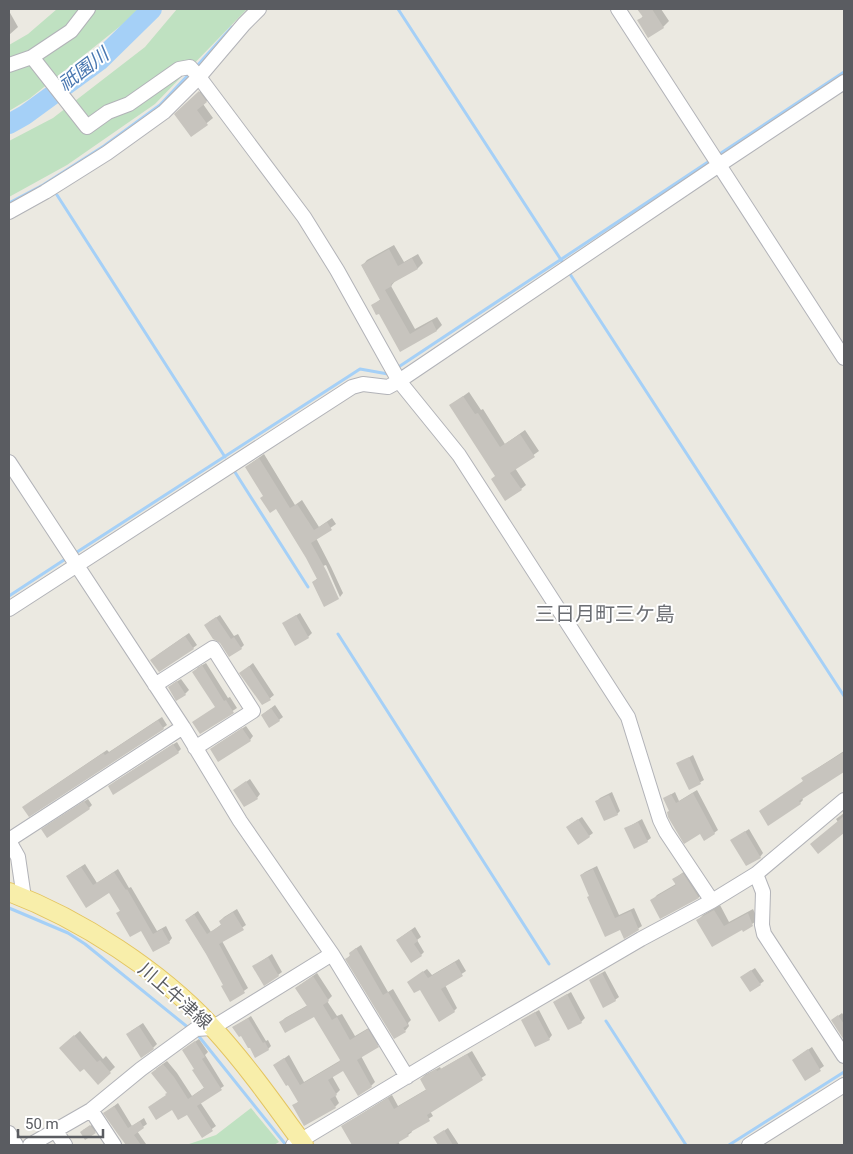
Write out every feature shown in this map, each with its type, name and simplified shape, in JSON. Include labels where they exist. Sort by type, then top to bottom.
[{"type":"main road","name":"川上牛津線","points":[[17,895],[79,924],[107,941],[171,990],[199,1031],[252,1076],[299,1144]]},
{"type":"street","points":[[9,65],[32,57],[71,31],[85,14],[94,9]]},
{"type":"street","points":[[9,212],[107,153],[164,112],[195,72],[259,9]]},
{"type":"street","points":[[618,9],[844,358]]},
{"type":"street","points":[[32,57],[87,126],[108,112],[129,104],[179,68],[195,72],[304,217],[399,381],[459,455],[628,717],[660,820],[712,901]]},
{"type":"street","points":[[9,609],[352,387],[362,384],[388,388],[566,269],[715,159],[844,82]]},
{"type":"street","points":[[9,462],[183,727],[240,820],[332,954],[407,1077]]},
{"type":"street","points":[[155,685],[213,648],[253,711],[196,748]]},
{"type":"street","points":[[17,895],[18,857],[9,840],[183,727]]},
{"type":"street","points":[[299,1144],[407,1077],[641,939],[712,901],[756,874],[844,800]]},
{"type":"street","points":[[756,874],[763,892],[762,925],[764,934],[844,1056]]},
{"type":"street","points":[[30,1145],[91,1110],[140,1069],[199,1031],[332,954]]},
{"type":"street","points":[[749,1145],[844,1085]]},
{"type":"street","points":[[91,1110],[114,1145]]},
{"type":"street","points":[[55,1130],[65,1145]]},
{"type":"street","points":[[9,1133],[16,1145]]},
{"type":"green space","points":[[57,9],[138,9],[133,16],[29,99],[9,111],[9,45],[28,34]]},
{"type":"green space","points":[[177,9],[247,9],[155,104],[67,165],[9,197],[9,141],[53,118],[145,47]]},
{"type":"green space","points":[[251,1108],[279,1142],[274,1145],[186,1145],[216,1135]]},
{"type":"building","points":[[637,9],[652,9],[664,28],[648,38],[637,20],[643,17]]},
{"type":"building","points":[[199,91],[207,102],[197,110],[208,125],[191,137],[174,114]]},
{"type":"building","points":[[389,249],[398,266],[412,258],[418,269],[391,284],[392,286],[385,290],[410,334],[432,321],[437,331],[400,352],[379,314],[376,315],[371,305],[380,300],[361,265]]},
{"type":"building","points":[[463,396],[475,414],[478,413],[500,447],[520,434],[535,457],[510,473],[522,490],[505,501],[491,479],[495,476],[449,405]]},
{"type":"building","points":[[259,458],[290,508],[297,504],[314,530],[327,522],[332,530],[311,543],[339,599],[324,607],[312,582],[317,579],[306,558],[276,509],[270,513],[260,498],[263,496],[245,467]]},
{"type":"building","points":[[296,615],[309,638],[295,646],[282,623]]},
{"type":"building","points":[[216,617],[231,639],[234,637],[242,649],[229,657],[220,643],[213,639],[204,625]]},
{"type":"building","points":[[185,636],[194,649],[159,672],[150,660]]},
{"type":"building","points":[[202,665],[224,701],[226,700],[234,713],[200,734],[192,722],[215,707],[192,672]]},
{"type":"building","points":[[249,666],[271,700],[262,705],[239,673]]},
{"type":"building","points":[[177,681],[186,695],[176,701],[168,687]]},
{"type":"building","points":[[271,708],[280,721],[269,728],[261,715]]},
{"type":"building","points":[[158,720],[164,729],[29,817],[22,807],[103,753],[105,755]]},
{"type":"building","points":[[242,728],[251,741],[218,762],[210,749]]},
{"type":"building","points":[[173,744],[179,753],[113,795],[108,786]]},
{"type":"building","points":[[844,752],[844,772],[799,801],[801,804],[768,826],[759,811],[803,781],[801,778]]},
{"type":"building","points":[[689,757],[701,784],[689,790],[676,763]]},
{"type":"building","points":[[246,781],[258,799],[244,807],[233,790]]},
{"type":"building","points":[[693,793],[715,834],[704,841],[700,834],[684,844],[668,817],[667,812],[669,811],[663,798],[671,794],[676,803]]},
{"type":"building","points":[[609,795],[618,815],[604,821],[595,801]]},
{"type":"building","points":[[84,801],[90,809],[47,838],[41,829]]},
{"type":"building","points":[[844,816],[844,833],[818,854],[810,844]]},
{"type":"building","points":[[578,819],[590,837],[578,845],[566,827]]},
{"type":"building","points":[[638,822],[648,842],[634,849],[624,828]]},
{"type":"building","points":[[745,831],[761,858],[746,866],[730,840]]},
{"type":"building","points":[[81,867],[93,885],[114,872],[127,889],[153,934],[162,929],[170,943],[153,952],[141,931],[130,937],[116,913],[120,911],[109,893],[86,908],[66,876]]},
{"type":"building","points":[[593,869],[615,918],[631,911],[639,930],[624,939],[620,930],[605,937],[587,897],[589,896],[580,875]]},
{"type":"building","points":[[683,873],[699,898],[660,919],[650,900],[676,885],[672,879]]},
{"type":"building","points":[[714,910],[724,926],[748,913],[753,926],[712,947],[696,920]]},
{"type":"building","points":[[233,912],[244,930],[219,944],[245,993],[230,1002],[206,954],[185,920],[194,914],[207,934],[221,925],[219,921]]},
{"type":"building","points":[[411,930],[418,941],[414,944],[422,956],[411,963],[396,940]]},
{"type":"building","points":[[356,948],[383,995],[388,992],[408,1025],[403,1028],[406,1032],[394,1039],[345,959]]},
{"type":"building","points":[[268,957],[279,976],[264,986],[252,966]]},
{"type":"building","points":[[455,962],[463,976],[441,989],[455,1012],[439,1022],[420,990],[414,993],[407,982],[423,971],[428,978]]},
{"type":"building","points":[[751,970],[761,985],[750,992],[740,977]]},
{"type":"building","points":[[602,973],[616,1001],[603,1008],[589,980]]},
{"type":"building","points":[[313,976],[329,1001],[323,1005],[332,1020],[337,1017],[350,1040],[368,1029],[379,1047],[357,1060],[372,1087],[358,1096],[343,1071],[328,1080],[337,1095],[330,1099],[336,1108],[304,1126],[292,1105],[298,1102],[273,1065],[284,1058],[300,1085],[340,1060],[314,1017],[285,1033],[279,1022],[307,1006],[295,988]]},
{"type":"building","points":[[567,994],[582,1023],[568,1030],[553,1002]]},
{"type":"building","points":[[535,1012],[550,1040],[535,1047],[521,1020]]},
{"type":"building","points":[[838,1015],[844,1024],[844,1040],[831,1020]]},
{"type":"building","points":[[248,1018],[269,1050],[255,1058],[250,1048],[248,1048],[241,1036],[239,1037],[232,1027]]},
{"type":"building","points":[[139,1026],[154,1049],[141,1058],[126,1034]]},
{"type":"building","points":[[74,1035],[97,1062],[100,1060],[111,1073],[98,1085],[84,1069],[80,1072],[59,1048]]},
{"type":"building","points":[[195,1041],[205,1057],[202,1059],[222,1090],[197,1106],[213,1131],[202,1138],[187,1115],[178,1120],[172,1110],[156,1120],[148,1107],[167,1093],[151,1073],[163,1064],[188,1099],[204,1088],[182,1050]]},
{"type":"building","points":[[808,1049],[821,1071],[805,1081],[792,1060]]},
{"type":"building","points":[[467,1054],[483,1080],[427,1115],[430,1121],[407,1134],[409,1136],[394,1145],[352,1145],[341,1126],[388,1098],[394,1109],[426,1090],[420,1079]]},
{"type":"building","points":[[114,1106],[128,1128],[140,1121],[144,1128],[134,1135],[141,1145],[126,1145],[103,1113]]},
{"type":"building","points":[[90,1125],[96,1133],[85,1140],[80,1132]]},
{"type":"building","points":[[444,1130],[453,1145],[438,1145],[433,1137]]},
{"type":"waterway","name":"祇園川","points":[[9,124],[25,115],[99,61],[152,9]]},
{"type":"waterway","points":[[398,9],[565,266]]},
{"type":"waterway","points":[[196,67],[232,27]]},
{"type":"waterway","points":[[718,155],[844,72]]},
{"type":"waterway","points":[[9,203],[43,185],[104,146],[160,105],[190,73]]},
{"type":"waterway","points":[[397,368],[711,160]]},
{"type":"waterway","points":[[57,195],[225,457]]},
{"type":"waterway","points":[[568,271],[844,696]]},
{"type":"waterway","points":[[74,554],[360,369],[390,373]]},
{"type":"waterway","points":[[233,469],[308,587]]},
{"type":"waterway","points":[[9,596],[67,558]]},
{"type":"waterway","points":[[338,634],[549,964]]},
{"type":"waterway","points":[[9,908],[68,933],[85,944],[190,1029]]},
{"type":"waterway","points":[[606,1021],[686,1145]]},
{"type":"waterway","points":[[197,1034],[286,1145]]},
{"type":"waterway","points":[[729,1145],[844,1072]]},
{"type":"district","name":"三日月町三ケ島","points":[[605,614]]}]
